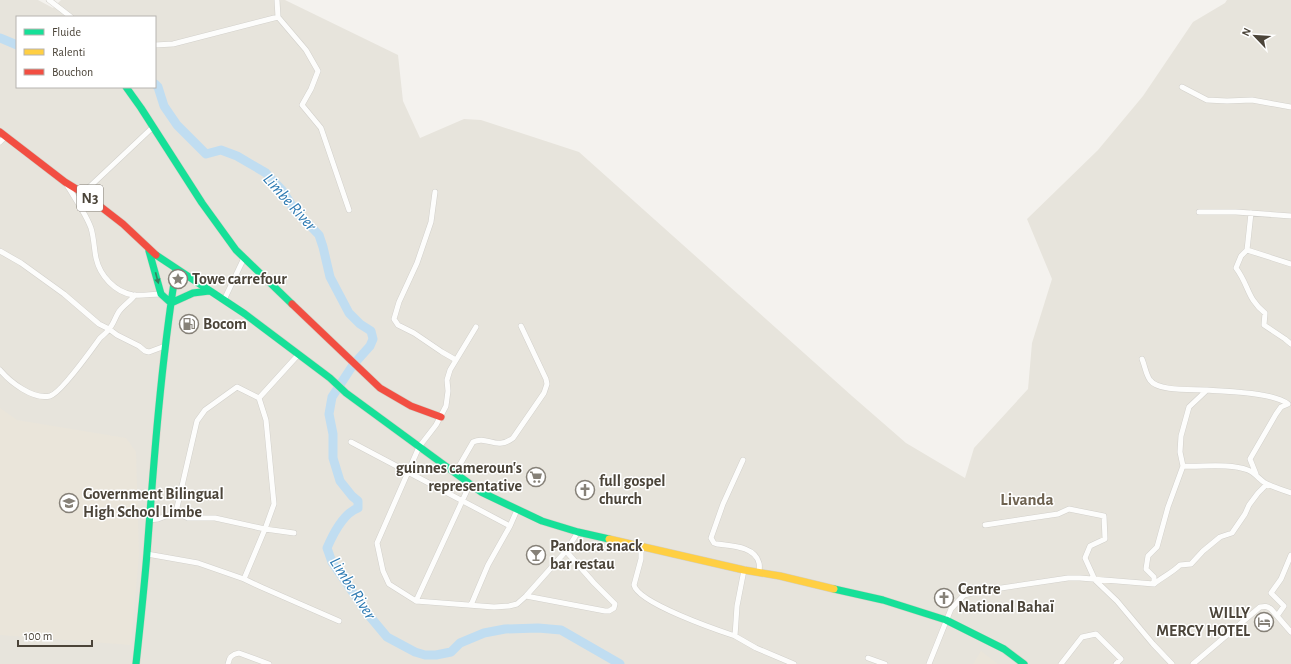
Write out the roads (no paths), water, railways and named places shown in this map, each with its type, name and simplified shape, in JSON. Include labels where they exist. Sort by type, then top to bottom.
[{"type":"main road","points":[[127,88],[202,203],[236,250],[380,388],[411,406],[441,417]]},
{"type":"main road","name":"N3","points":[[2,137],[83,193],[123,224],[148,250],[176,270]]},
{"type":"main road","points":[[148,250],[161,294],[171,303]]},
{"type":"main road","points":[[136,664],[165,346],[176,270],[245,314],[330,378],[346,393],[481,492],[517,510],[542,521],[578,532],[883,600],[910,608],[946,620],[1004,649],[1024,664]]},
{"type":"main road","points":[[171,303],[187,295],[209,291]]},
{"type":"street","points":[[49,0],[70,16]]},
{"type":"street","points":[[277,0],[278,17],[306,50],[318,71],[311,89],[302,105],[321,128],[349,210]]},
{"type":"street","points":[[156,45],[172,44],[278,17]]},
{"type":"street","points":[[1182,87],[1207,100],[1252,100],[1291,107]]},
{"type":"street","points":[[83,193],[153,127]]},
{"type":"street","points":[[65,182],[91,227],[96,258],[100,270],[114,287],[125,293],[135,295],[161,294]]},
{"type":"street","points":[[435,192],[431,222],[416,263],[399,302],[394,319],[398,325],[414,333],[456,360]]},
{"type":"street","points":[[1199,212],[1251,213],[1291,216]]},
{"type":"street","points":[[1251,213],[1247,250],[1241,256],[1236,268],[1243,278],[1247,290],[1256,306],[1265,313],[1264,325],[1291,344]]},
{"type":"street","points":[[0,250],[27,267],[64,294],[99,324],[109,329],[116,336],[149,352],[165,346]]},
{"type":"street","points":[[1247,250],[1291,264]]},
{"type":"street","points":[[224,300],[244,258]]},
{"type":"street","points":[[0,370],[23,390],[37,395],[50,396],[58,392],[109,329],[118,312],[135,295]]},
{"type":"street","points":[[455,473],[473,442],[476,440],[484,440],[497,444],[508,443],[544,394],[547,384],[546,379],[521,326]]},
{"type":"street","points":[[476,327],[450,370],[448,380],[448,398],[441,417],[419,447],[378,538],[377,546],[383,571],[389,584],[416,601],[494,607],[517,604],[566,551],[578,532]]},
{"type":"street","points":[[259,398],[298,355]]},
{"type":"street","points":[[1142,359],[1150,381],[1159,387],[1260,395],[1277,398],[1288,404],[1281,407],[1276,414],[1250,458],[1256,474]]},
{"type":"street","points":[[176,512],[197,421],[205,410],[237,387],[259,398],[266,420],[274,504],[244,579]]},
{"type":"street","points":[[1154,584],[1154,577],[1146,569],[1148,556],[1157,547],[1170,500],[1183,466],[1180,452],[1181,436],[1189,407],[1207,390]]},
{"type":"street","points":[[351,442],[510,526]]},
{"type":"street","points":[[743,460],[723,504],[711,538],[717,544],[744,548],[754,554],[759,562],[759,572]]},
{"type":"street","points":[[1183,466],[1228,466],[1242,469],[1256,474],[1267,484],[1291,493]]},
{"type":"street","points":[[416,601],[470,484]]},
{"type":"street","points":[[929,664],[951,609],[962,596],[974,592],[1068,578],[1154,584],[1180,565],[1191,564],[1203,551],[1220,537],[1232,533],[1249,505],[1267,484]]},
{"type":"street","points":[[985,524],[1058,514],[1069,509],[1104,516],[1105,540],[1090,546],[1085,558],[1095,580],[1117,600],[1153,644],[1172,664]]},
{"type":"street","points":[[470,605],[488,565],[510,526],[517,510]]},
{"type":"street","points":[[149,520],[158,519],[176,512],[188,518],[215,518],[265,529],[294,533]]},
{"type":"street","points":[[641,547],[641,558],[634,585],[635,590],[648,600],[685,618],[735,636],[756,648],[794,664]]},
{"type":"street","points":[[526,596],[605,611],[609,611],[614,608],[612,600],[594,583],[566,551]]},
{"type":"street","points":[[147,554],[198,563],[244,579],[339,621]]},
{"type":"street","points":[[1277,616],[1284,606],[1271,593],[1282,579],[1291,555]]},
{"type":"street","points":[[735,636],[737,606],[744,570]]},
{"type":"street","points":[[1193,664],[1260,607],[1267,606],[1291,632]]},
{"type":"street","points":[[1061,664],[1082,637],[1096,634],[1121,659],[1116,664]]},
{"type":"street","points":[[228,664],[230,657],[239,653],[268,664]]},
{"type":"street","points":[[868,658],[885,664]]},
{"type":"waterway","name":"Limbe River","points":[[0,38],[16,45]]},
{"type":"waterway","name":"Limbe River","points":[[156,85],[164,106],[177,125],[206,154],[221,150],[237,156],[266,173],[282,190],[294,209],[319,235],[330,277],[349,313],[360,324],[371,331],[373,339],[370,346],[353,365],[332,397],[329,414],[333,434],[333,458],[340,481],[358,501],[358,508],[348,514],[344,519],[327,548],[332,562],[367,613],[387,637],[415,652],[425,655],[436,655],[451,652],[460,643],[484,633],[505,629],[538,628],[561,630],[620,664]]},
{"type":"place","name":"Towe carrefour","points":[[178,279]]},
{"type":"place","name":"Bocom","points":[[189,324]]},
{"type":"place","name":"guinnes cameroun's representative","points":[[536,477]]},
{"type":"place","name":"full gospel church","points":[[585,490]]},
{"type":"place","name":"Government Bilingual High School Limbe","points":[[69,503]]},
{"type":"place","name":"Pandora snack bar restau","points":[[536,555]]},
{"type":"place","name":"Centre National Bahaï","points":[[944,598]]},
{"type":"place","name":"WILLY MERCY HOTEL","points":[[1264,622]]},
{"type":"district","name":"Livanda","points":[[1027,499]]}]
